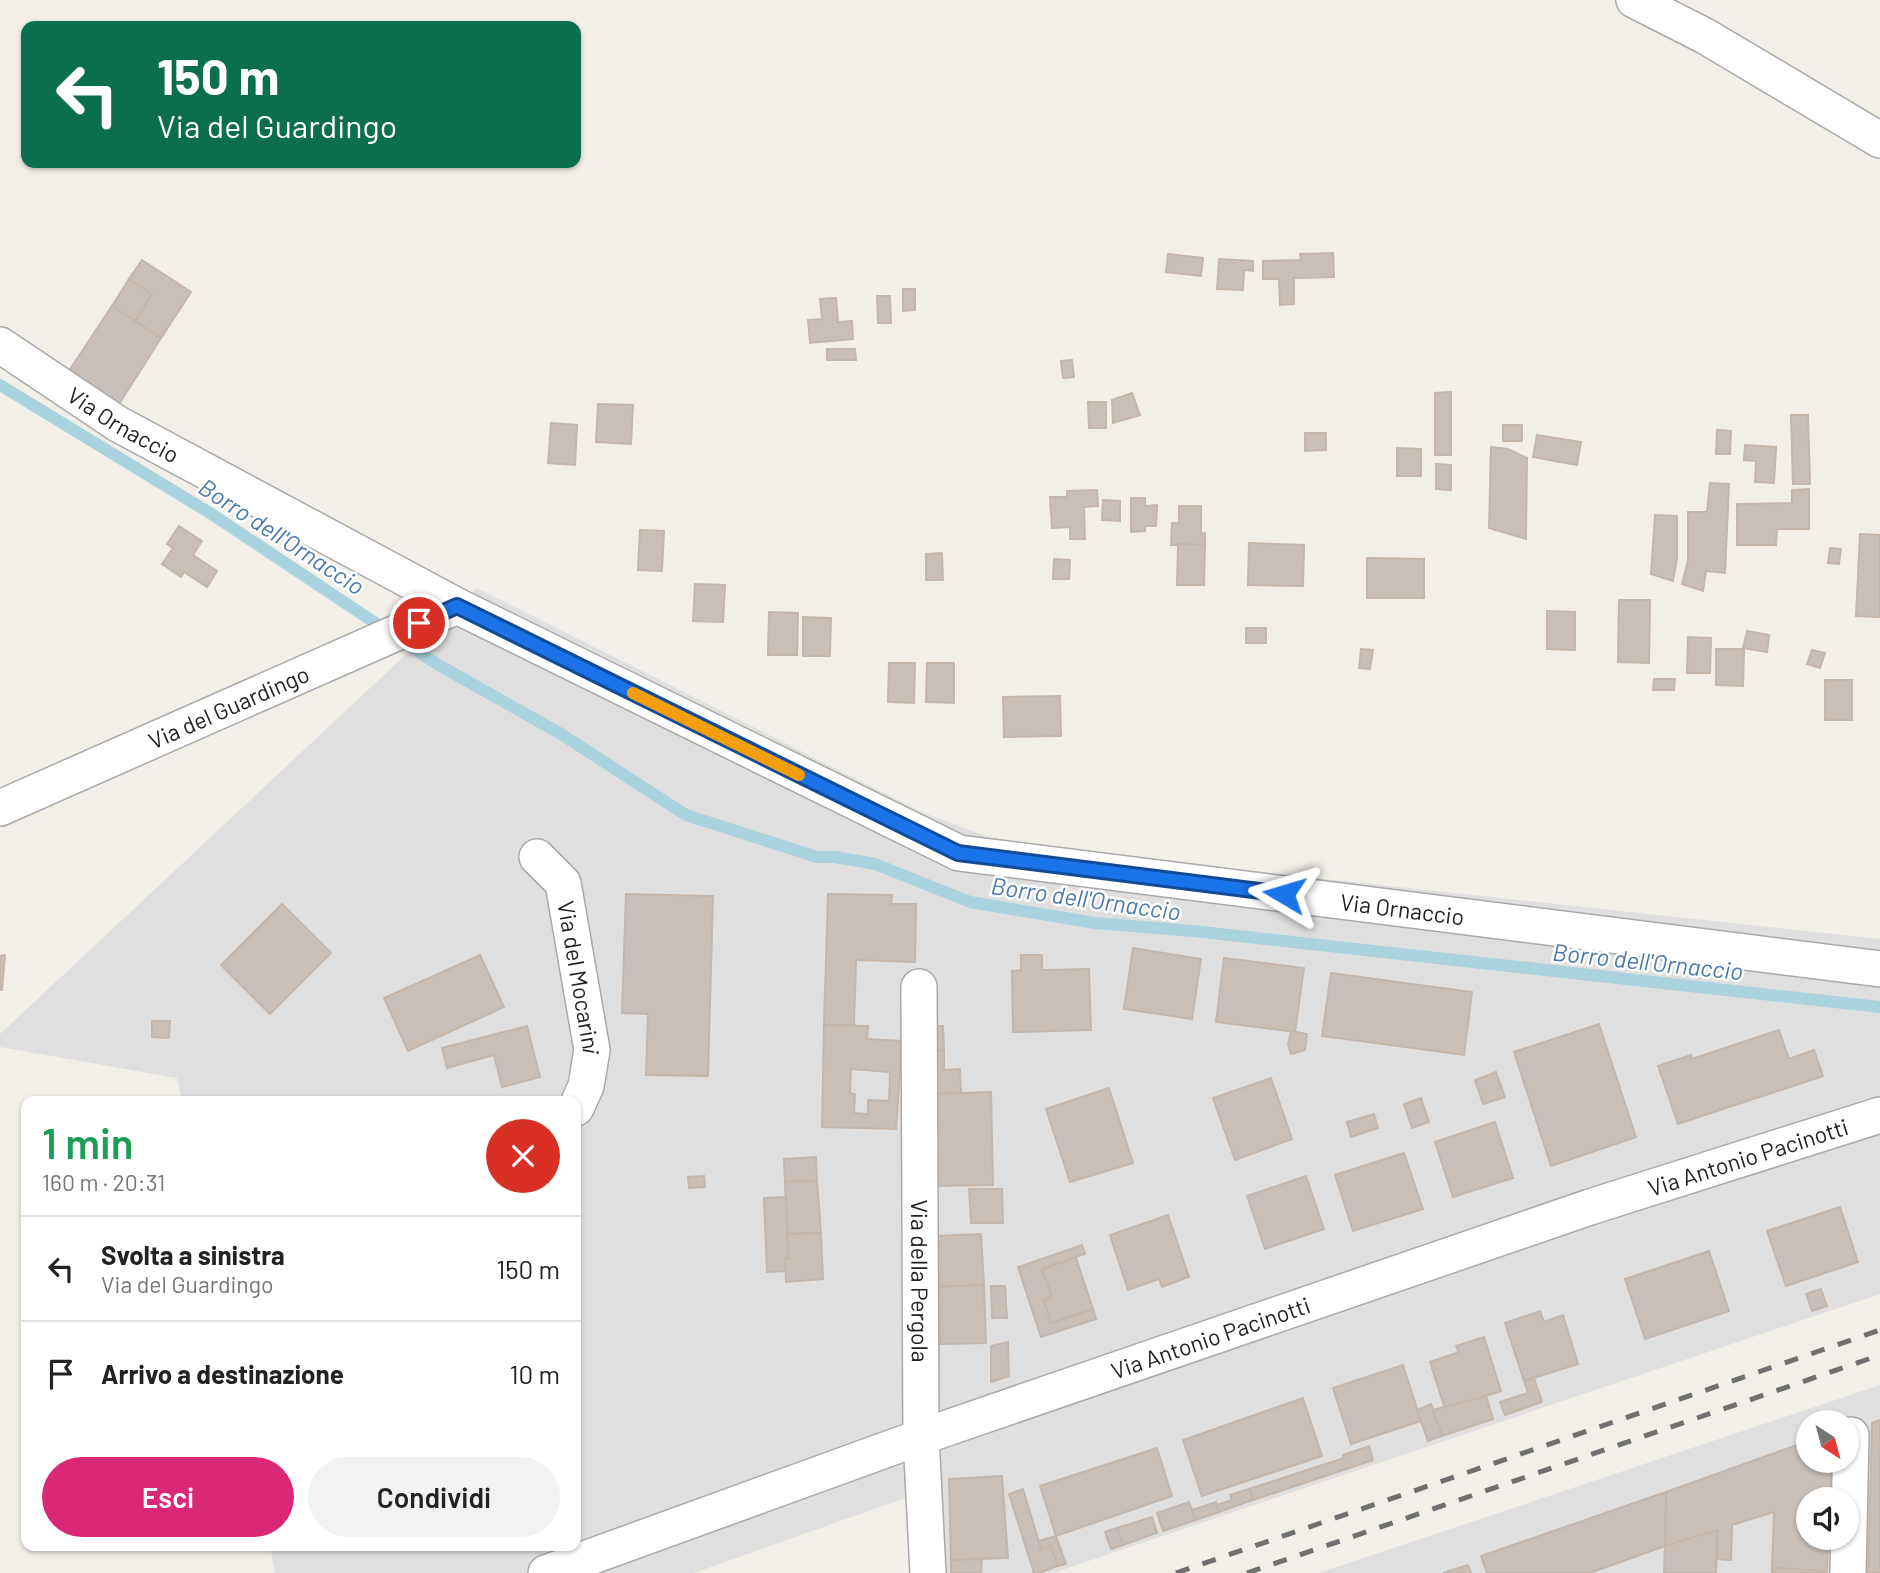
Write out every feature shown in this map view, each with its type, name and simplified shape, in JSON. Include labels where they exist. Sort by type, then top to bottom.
[{"type":"street","points":[[1634,0],[1705,36],[1880,140]]},
{"type":"street","name":"Via Ornaccio","points":[[0,345],[118,424],[457,606],[958,853],[1880,970]]},
{"type":"street","name":"Via del Guardingo","points":[[0,808],[457,606]]},
{"type":"street","name":"Via del Mocarini","points":[[537,857],[563,883],[592,1050],[586,1086],[581,1097]]},
{"type":"street","name":"Via della Pergola","points":[[919,987],[921,1437],[928,1573]]},
{"type":"street","name":"Via Antonio Pacinotti","points":[[565,1561],[1590,1207],[1880,1115]]},
{"type":"street","points":[[1848,1573],[1850,1474]]},
{"type":"shaded area","points":[[477,588],[924,813],[1010,845],[1880,939],[1880,1294],[1053,1573],[917,1573],[908,1497],[694,1573],[275,1573],[271,1551],[581,1551],[581,1096],[181,1096],[177,1078],[0,1047],[0,1034]]},
{"type":"shaded area","points":[[1880,1385],[1880,1573],[1319,1573],[1796,1413],[1796,1474],[1858,1474],[1859,1410],[1805,1410]]},
{"type":"building","points":[[1333,253],[1334,277],[1294,278],[1294,304],[1280,305],[1279,279],[1263,279],[1263,261],[1301,260],[1300,254]]},
{"type":"building","points":[[1168,254],[1203,258],[1201,276],[1166,272]]},
{"type":"building","points":[[1219,259],[1253,261],[1253,271],[1244,270],[1243,290],[1217,289]]},
{"type":"building","points":[[142,260],[191,292],[161,338],[135,321],[152,294],[129,279]]},
{"type":"building","points":[[129,279],[152,294],[135,321],[112,306]]},
{"type":"building","points":[[903,289],[915,289],[915,310],[903,311]]},
{"type":"building","points":[[877,296],[890,296],[891,323],[878,323]]},
{"type":"building","points":[[836,298],[838,322],[852,321],[853,339],[810,343],[808,320],[822,319],[820,299]]},
{"type":"building","points":[[112,306],[161,338],[119,404],[69,371]]},
{"type":"building","points":[[827,349],[855,349],[856,360],[827,360]]},
{"type":"building","points":[[1072,360],[1074,377],[1063,378],[1061,361]]},
{"type":"building","points":[[1451,392],[1451,455],[1435,455],[1435,393]]},
{"type":"building","points":[[1132,393],[1140,415],[1113,423],[1112,400]]},
{"type":"building","points":[[1088,402],[1106,402],[1106,428],[1089,428]]},
{"type":"building","points":[[598,404],[633,405],[631,444],[596,442]]},
{"type":"building","points":[[1791,415],[1808,415],[1810,484],[1793,484]]},
{"type":"building","points":[[551,423],[577,425],[575,465],[548,463]]},
{"type":"building","points":[[1503,425],[1522,425],[1522,441],[1503,441]]},
{"type":"building","points":[[1717,430],[1731,431],[1730,454],[1716,454]]},
{"type":"building","points":[[1305,433],[1326,433],[1326,450],[1305,451]]},
{"type":"building","points":[[1537,435],[1581,442],[1577,465],[1533,457]]},
{"type":"building","points":[[1745,445],[1776,447],[1774,483],[1755,482],[1756,461],[1744,460]]},
{"type":"building","points":[[1491,447],[1508,449],[1527,458],[1526,539],[1489,528]]},
{"type":"building","points":[[1397,448],[1421,449],[1421,476],[1397,476]]},
{"type":"building","points":[[1436,464],[1451,465],[1451,490],[1436,489]]},
{"type":"building","points":[[1710,483],[1729,484],[1725,573],[1706,571],[1703,591],[1682,584],[1688,560],[1688,512],[1707,512]]},
{"type":"building","points":[[1809,489],[1809,529],[1777,529],[1776,545],[1737,545],[1737,504],[1792,503],[1792,490]]},
{"type":"building","points":[[1097,490],[1098,506],[1084,507],[1085,539],[1070,539],[1070,527],[1052,528],[1050,497],[1067,497],[1067,491]]},
{"type":"building","points":[[1131,498],[1145,498],[1145,506],[1157,505],[1156,526],[1145,526],[1145,531],[1131,532]]},
{"type":"building","points":[[1103,500],[1120,501],[1120,521],[1102,520]]},
{"type":"building","points":[[1179,506],[1201,506],[1201,534],[1205,533],[1205,545],[1171,545],[1172,523],[1179,523]]},
{"type":"building","points":[[1655,515],[1677,516],[1677,559],[1673,581],[1651,574]]},
{"type":"building","points":[[179,526],[202,541],[193,555],[217,571],[207,587],[184,572],[181,577],[162,564],[173,548],[167,544]]},
{"type":"building","points":[[640,530],[664,531],[662,571],[638,570]]},
{"type":"building","points":[[1860,534],[1880,535],[1880,617],[1856,616]]},
{"type":"building","points":[[1249,543],[1304,545],[1303,586],[1248,585]]},
{"type":"building","points":[[1178,544],[1205,545],[1204,585],[1177,585]]},
{"type":"building","points":[[1830,548],[1841,549],[1839,564],[1828,563]]},
{"type":"building","points":[[942,553],[943,580],[926,580],[926,554]]},
{"type":"building","points":[[1367,558],[1424,559],[1424,598],[1367,598]]},
{"type":"building","points":[[1054,559],[1070,560],[1069,579],[1053,579]]},
{"type":"building","points":[[695,584],[725,585],[723,622],[693,621]]},
{"type":"building","points":[[1619,600],[1650,600],[1649,663],[1618,662]]},
{"type":"building","points":[[1547,611],[1575,612],[1575,650],[1547,649]]},
{"type":"building","points":[[769,612],[798,613],[797,655],[768,655]]},
{"type":"building","points":[[803,617],[831,618],[830,656],[803,656]]},
{"type":"building","points":[[1246,628],[1266,628],[1266,643],[1246,643]]},
{"type":"building","points":[[1747,631],[1769,635],[1767,652],[1743,648]]},
{"type":"building","points":[[1688,637],[1711,638],[1710,673],[1687,673]]},
{"type":"building","points":[[1361,649],[1373,650],[1370,669],[1359,668]]},
{"type":"building","points":[[1716,649],[1744,649],[1743,686],[1716,685]]},
{"type":"building","points":[[1812,650],[1825,653],[1820,668],[1807,664]]},
{"type":"building","points":[[889,663],[915,663],[914,703],[888,702]]},
{"type":"building","points":[[927,663],[954,663],[954,703],[926,702]]},
{"type":"building","points":[[1654,679],[1675,679],[1674,690],[1653,690]]},
{"type":"building","points":[[1825,680],[1852,680],[1852,720],[1825,720]]},
{"type":"building","points":[[1060,696],[1061,736],[1004,737],[1003,697]]},
{"type":"building","points":[[626,894],[713,896],[708,1076],[646,1075],[648,1014],[622,1013]]},
{"type":"building","points":[[828,894],[892,895],[891,904],[916,904],[915,962],[856,960],[854,1025],[824,1025]]},
{"type":"building","points":[[282,904],[331,953],[270,1014],[221,965]]},
{"type":"building","points":[[1133,948],[1201,959],[1192,1019],[1124,1009]]},
{"type":"building","points":[[5,955],[2,990],[0,990],[0,956]]},
{"type":"building","points":[[480,955],[504,1007],[408,1051],[384,998]]},
{"type":"building","points":[[1021,955],[1042,955],[1042,970],[1089,969],[1091,1030],[1013,1032],[1012,971],[1021,970]]},
{"type":"building","points":[[1224,958],[1304,968],[1295,1032],[1216,1022]]},
{"type":"building","points":[[1331,973],[1472,992],[1464,1055],[1322,1036]]},
{"type":"building","points":[[152,1021],[170,1021],[169,1038],[152,1037]]},
{"type":"building","points":[[1599,1024],[1636,1137],[1551,1166],[1514,1052]]},
{"type":"building","points":[[824,1025],[868,1026],[867,1039],[902,1041],[896,1129],[822,1127]],"holes":[[[851,1069],[890,1072],[889,1101],[868,1100],[868,1114],[854,1113],[855,1094],[850,1093]]]},
{"type":"building","points":[[527,1026],[540,1077],[502,1087],[494,1055],[447,1068],[442,1048]]},
{"type":"building","points":[[926,1026],[943,1026],[944,1050],[927,1051]]},
{"type":"building","points":[[1779,1030],[1789,1059],[1814,1050],[1823,1076],[1678,1124],[1658,1066],[1691,1055],[1692,1059]]},
{"type":"building","points":[[1291,1031],[1307,1034],[1305,1050],[1291,1054],[1288,1045]]},
{"type":"building","points":[[944,1050],[944,1070],[960,1069],[961,1093],[929,1094],[927,1051]]},
{"type":"building","points":[[1496,1072],[1505,1097],[1483,1104],[1475,1080]]},
{"type":"building","points":[[1271,1078],[1292,1139],[1235,1160],[1213,1098]]},
{"type":"building","points":[[1109,1088],[1133,1163],[1070,1182],[1046,1109]]},
{"type":"building","points":[[991,1092],[993,1185],[931,1186],[929,1094]]},
{"type":"building","points":[[1421,1098],[1429,1122],[1412,1128],[1404,1104]]},
{"type":"building","points":[[1374,1114],[1378,1128],[1351,1137],[1347,1122]]},
{"type":"building","points":[[1495,1122],[1513,1178],[1453,1197],[1435,1142]]},
{"type":"building","points":[[1404,1153],[1423,1209],[1353,1231],[1335,1175]]},
{"type":"building","points":[[816,1157],[817,1181],[785,1182],[784,1159]]},
{"type":"building","points":[[704,1176],[705,1187],[689,1188],[688,1177]]},
{"type":"building","points":[[1306,1176],[1324,1229],[1265,1249],[1247,1196]]},
{"type":"building","points":[[817,1181],[821,1233],[787,1234],[785,1182]]},
{"type":"building","points":[[969,1189],[1002,1189],[1003,1223],[971,1223]]},
{"type":"building","points":[[786,1197],[789,1259],[785,1258],[786,1271],[767,1272],[764,1198]]},
{"type":"building","points":[[1840,1207],[1858,1262],[1786,1286],[1767,1231]]},
{"type":"building","points":[[1168,1215],[1189,1277],[1162,1287],[1159,1279],[1128,1290],[1110,1235]]},
{"type":"building","points":[[821,1233],[823,1279],[786,1282],[785,1258],[789,1259],[787,1234]]},
{"type":"building","points":[[981,1234],[984,1285],[937,1287],[935,1236]]},
{"type":"building","points":[[1082,1245],[1085,1254],[1042,1269],[1052,1297],[1044,1300],[1051,1323],[1093,1309],[1096,1319],[1041,1337],[1018,1267]]},
{"type":"building","points":[[1709,1251],[1729,1311],[1645,1339],[1625,1279]]},
{"type":"building","points":[[1076,1258],[1093,1309],[1051,1323],[1044,1300],[1052,1297],[1042,1269]]},
{"type":"building","points":[[984,1285],[986,1343],[940,1344],[937,1287]]},
{"type":"building","points":[[991,1286],[1005,1286],[1007,1318],[992,1318]]},
{"type":"building","points":[[1821,1289],[1827,1306],[1812,1311],[1806,1294]]},
{"type":"building","points":[[1540,1311],[1544,1322],[1563,1315],[1578,1364],[1524,1381],[1505,1323]]},
{"type":"building","points":[[1484,1337],[1501,1391],[1445,1409],[1430,1362],[1459,1352],[1456,1346]]},
{"type":"building","points":[[1008,1342],[1009,1376],[991,1382],[991,1346]]},
{"type":"building","points":[[1403,1365],[1421,1421],[1351,1444],[1333,1388]]},
{"type":"building","points":[[1534,1378],[1542,1402],[1505,1415],[1500,1402],[1528,1393],[1524,1381]]},
{"type":"building","points":[[1486,1396],[1493,1419],[1442,1436],[1433,1410]]},
{"type":"building","points":[[1303,1398],[1322,1456],[1202,1496],[1183,1440]]},
{"type":"building","points":[[1431,1404],[1442,1436],[1428,1441],[1417,1410]]},
{"type":"building","points":[[1880,1420],[1880,1573],[1868,1573],[1872,1423]]},
{"type":"building","points":[[1796,1445],[1796,1474],[1831,1474],[1830,1487],[1796,1487],[1796,1550],[1828,1550],[1827,1571],[1772,1568],[1774,1512],[1732,1525],[1731,1560],[1717,1559],[1717,1530],[1665,1546],[1666,1492]]},
{"type":"building","points":[[1369,1446],[1373,1460],[1253,1500],[1249,1489],[1341,1459],[1343,1455]]},
{"type":"building","points":[[1157,1448],[1172,1496],[1056,1536],[1040,1486]]},
{"type":"building","points":[[1002,1476],[1008,1558],[951,1560],[949,1479]]},
{"type":"building","points":[[1023,1489],[1041,1549],[1051,1546],[1058,1566],[1039,1573],[1034,1573],[1009,1494]]},
{"type":"building","points":[[1249,1489],[1253,1500],[1219,1512],[1217,1505],[1232,1500],[1230,1495]]},
{"type":"building","points":[[1666,1492],[1665,1546],[1590,1573],[1487,1573],[1481,1556]]},
{"type":"building","points":[[1189,1502],[1196,1520],[1163,1531],[1157,1513]]},
{"type":"building","points":[[1216,1502],[1219,1512],[1196,1520],[1192,1510]]},
{"type":"building","points":[[1152,1517],[1157,1533],[1123,1545],[1117,1528]]},
{"type":"building","points":[[1117,1528],[1123,1545],[1111,1549],[1105,1532]]},
{"type":"building","points":[[1717,1530],[1716,1573],[1664,1573],[1665,1546]]},
{"type":"building","points":[[1056,1536],[1066,1564],[1058,1566],[1051,1546],[1041,1549],[1039,1541]]},
{"type":"building","points":[[982,1559],[981,1573],[951,1573],[951,1560]]},
{"type":"building","points":[[1468,1565],[1471,1573],[1443,1573]]},
{"type":"building","points":[[1772,1568],[1827,1571],[1827,1573],[1772,1573]]},
{"type":"waterway","name":"Borro dell'Ornaccio","points":[[0,385],[210,513],[437,664],[561,734],[686,815],[817,857],[835,857],[875,864],[970,902],[1095,923],[1193,931],[1880,1007]]},
{"type":"railway","points":[[1176,1573],[1880,1330]]},
{"type":"railway","points":[[1247,1573],[1880,1355]]},
{"type":"slow traffic","points":[[633,693],[799,775]]},
{"type":"route","points":[[419,623],[457,606],[958,853],[1284,894]]}]
